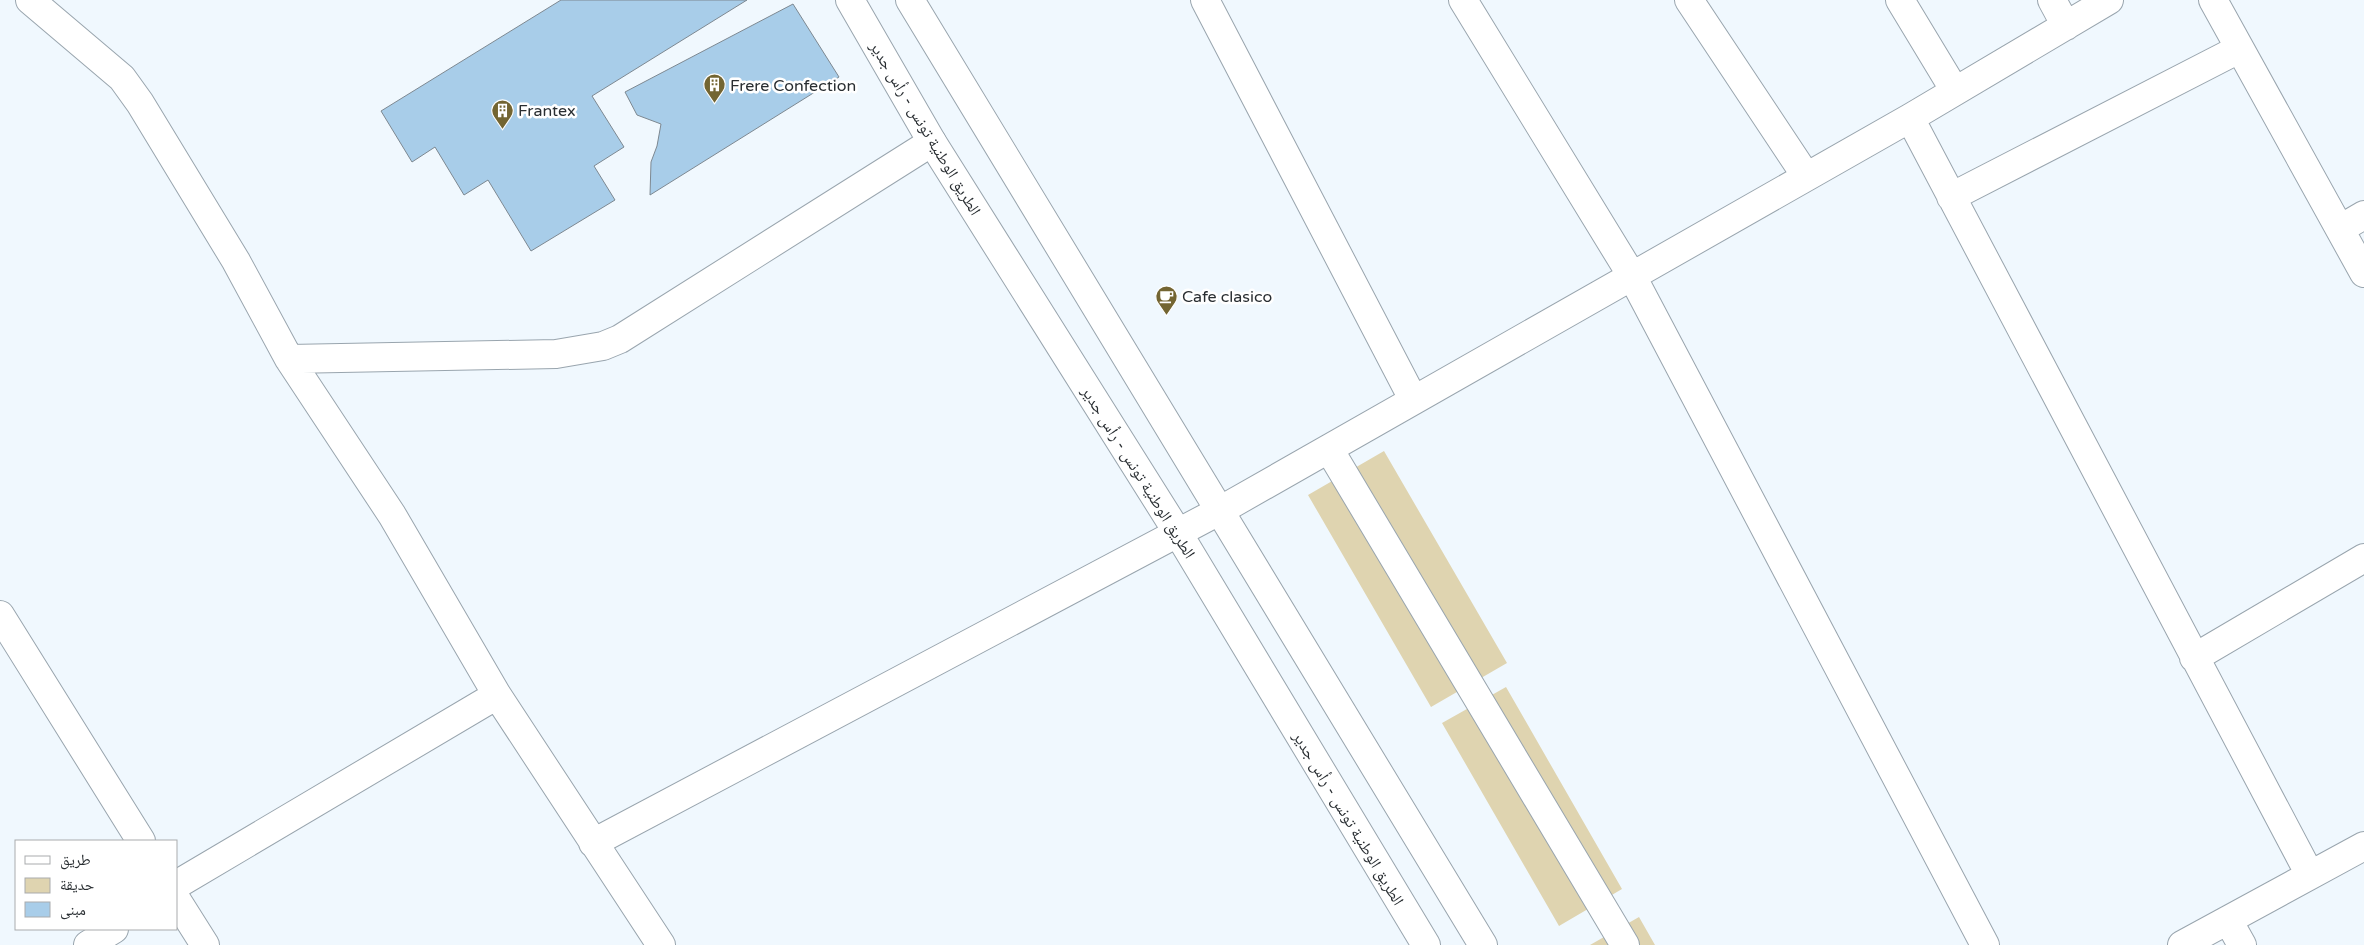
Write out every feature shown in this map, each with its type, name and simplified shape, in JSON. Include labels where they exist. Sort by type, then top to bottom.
[{"type":"street","points":[[30,0],[122,78],[140,103],[236,261],[288,359],[392,515],[497,695],[661,945]]},
{"type":"street","name":"الطريق الوطنية تونس - رأس جدير","points":[[850,0],[932,142],[1178,534],[1426,945]]},
{"type":"street","points":[[910,0],[1483,945]]},
{"type":"street","points":[[1205,0],[1413,399]]},
{"type":"street","points":[[1462,0],[1632,276],[1985,945]]},
{"type":"street","points":[[1689,0],[1806,176]]},
{"type":"street","points":[[1900,0],[1955,91]]},
{"type":"street","points":[[2052,0],[2066,26]]},
{"type":"street","points":[[593,843],[1178,534],[1910,118],[2109,0]]},
{"type":"street","points":[[2213,0],[2364,273]]},
{"type":"street","points":[[1951,197],[2239,48]]},
{"type":"street","points":[[1910,118],[2310,875]]},
{"type":"street","points":[[288,359],[556,354],[603,346],[620,339],[932,142]]},
{"type":"street","points":[[2340,229],[2364,216]]},
{"type":"street","points":[[1329,449],[1625,945]]},
{"type":"street","points":[[2194,658],[2364,558]]},
{"type":"street","points":[[0,615],[139,840]]},
{"type":"street","points":[[178,884],[497,695]]},
{"type":"street","points":[[2182,945],[2364,846]]},
{"type":"street","points":[[178,902],[205,945]]},
{"type":"street","points":[[2228,920],[2242,945]]},
{"type":"street","points":[[88,945],[112,930]]},
{"type":"green space","points":[[1384,451],[1507,663],[1431,707],[1308,495]]},
{"type":"green space","points":[[1506,687],[1622,889],[1559,926],[1442,723]]},
{"type":"green space","points":[[1639,917],[1655,945],[1590,945]]},
{"type":"building","name":"Frantex","points":[[561,0],[747,0],[592,96],[624,147],[594,166],[615,200],[531,251],[488,180],[464,195],[435,147],[412,162],[381,111]]},
{"type":"building","name":"Frere Confection","points":[[793,4],[839,77],[650,195],[651,162],[657,146],[661,124],[637,115],[625,92]]},
{"type":"place","name":"Frere Confection","points":[[714,104]]},
{"type":"place","name":"Frantex","points":[[502,129]]},
{"type":"place","name":"Cafe clasico","points":[[1166,315]]}]
